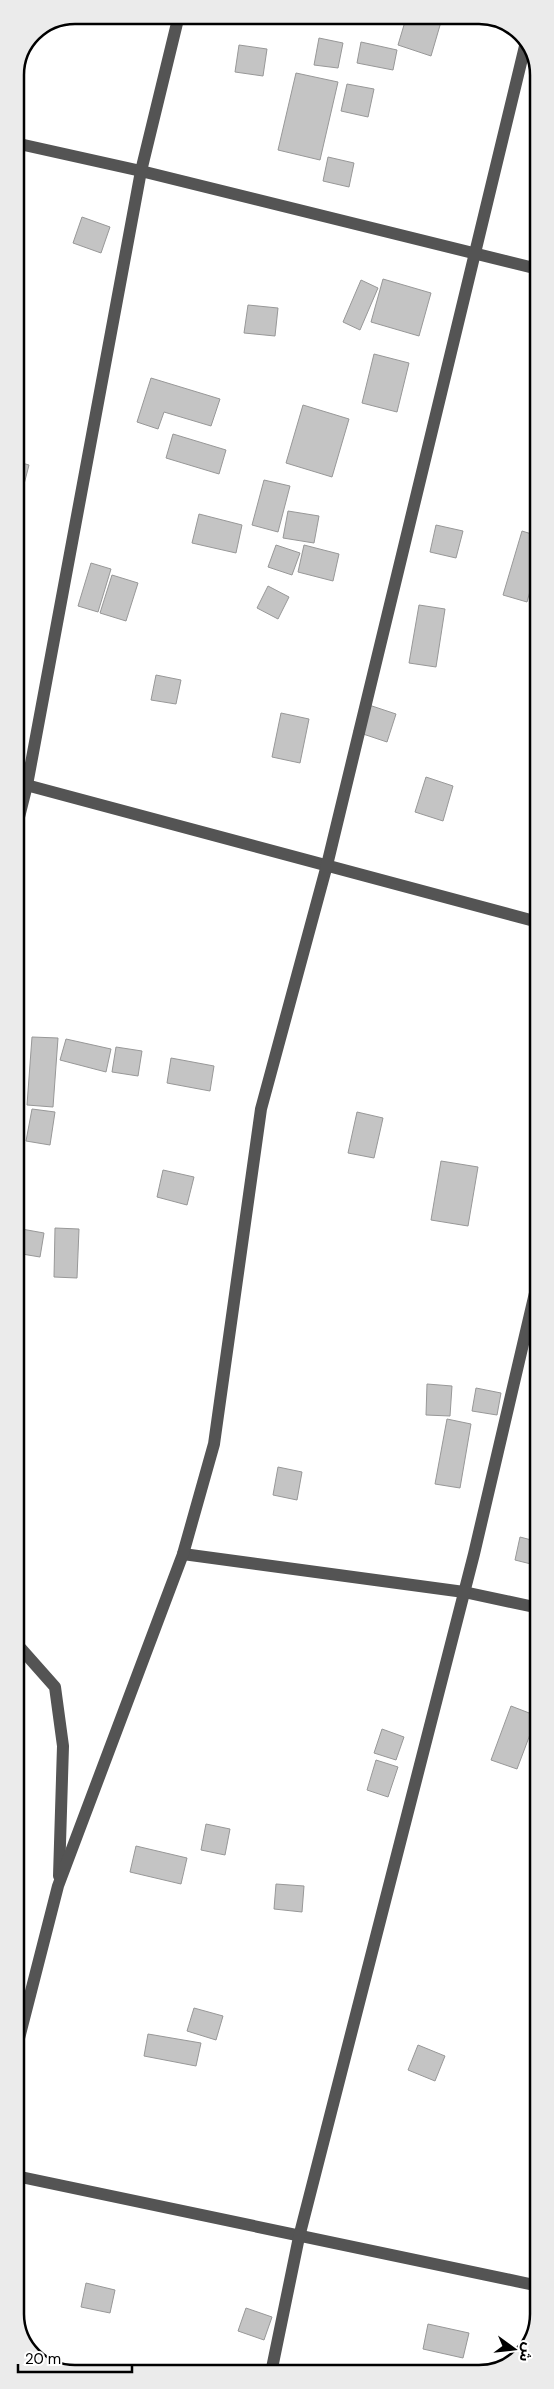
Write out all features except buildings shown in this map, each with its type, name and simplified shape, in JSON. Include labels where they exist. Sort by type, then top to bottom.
[{"type":"street","points":[[24,768],[141,171],[177,24]]},
{"type":"street","points":[[24,2019],[58,1886],[183,1554],[214,1444],[261,1110],[327,865],[524,51]]},
{"type":"street","points":[[24,145],[141,171],[530,267]]},
{"type":"street","points":[[24,784],[530,920]]},
{"type":"street","points":[[273,2365],[299,2237],[464,1592],[530,1314]]},
{"type":"street","points":[[183,1554],[464,1592],[530,1606]]},
{"type":"street","points":[[24,1652],[55,1687],[63,1746],[58,1886]]},
{"type":"street","points":[[24,2178],[530,2284]]}]
